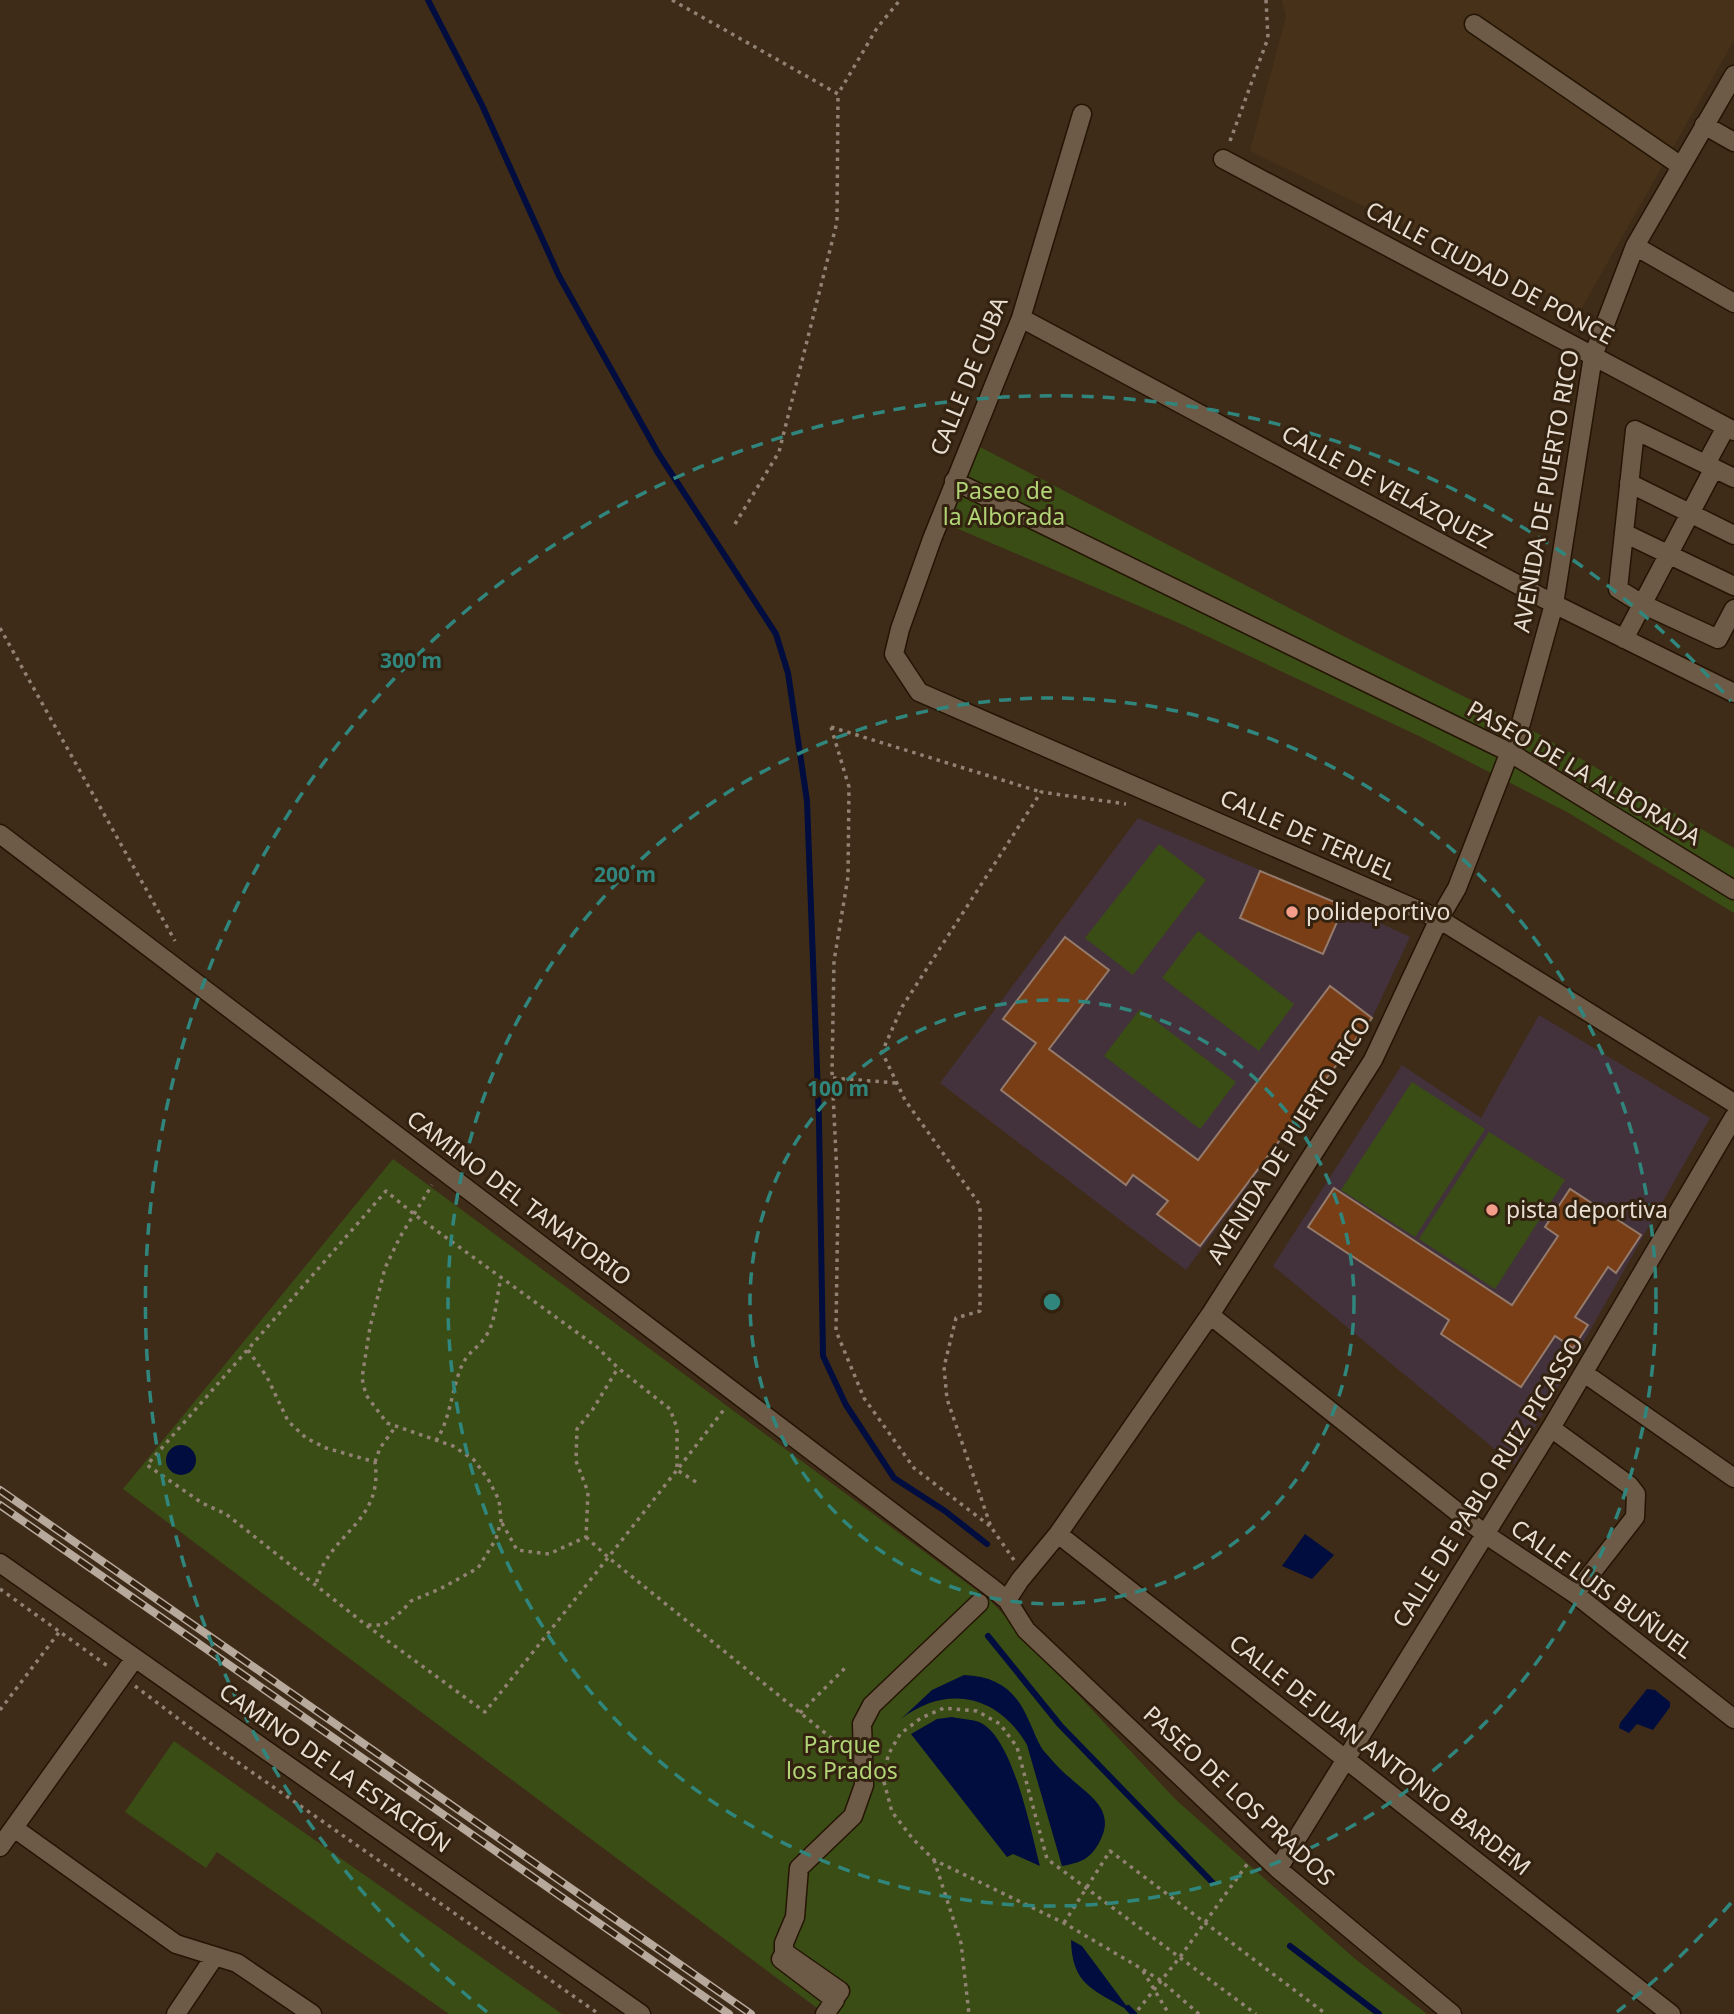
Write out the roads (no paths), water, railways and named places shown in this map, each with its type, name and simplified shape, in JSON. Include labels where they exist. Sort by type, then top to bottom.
[{"type":"street","points":[[1474,24],[1681,166]]},
{"type":"street","name":"AVENIDA DE PUERTO RICO","points":[[1007,1600],[1058,1534],[1210,1315],[1373,1060],[1438,919],[1457,888],[1521,723],[1554,604],[1593,356],[1635,246],[1734,75]]},
{"type":"street","name":"CALLE DE CUBA","points":[[894,654],[900,629],[954,481],[1021,318],[1082,114]]},
{"type":"street","points":[[1704,125],[1734,142]]},
{"type":"street","name":"CALLE CIUDAD DE PONCE","points":[[1223,159],[1730,429]]},
{"type":"street","points":[[1635,246],[1734,303]]},
{"type":"street","name":"CALLE DE VELÁZQUEZ","points":[[1021,318],[1554,604],[1734,693]]},
{"type":"street","points":[[1624,639],[1690,513],[1710,466],[1730,429]]},
{"type":"street","points":[[1734,478],[1635,430],[1618,589],[1642,604],[1718,639],[1734,609]]},
{"type":"street","name":"PASEO DE LA ALBORADA","points":[[954,481],[1509,752],[1734,890]]},
{"type":"street","points":[[1629,484],[1734,534]]},
{"type":"street","points":[[1624,533],[1734,586]]},
{"type":"street","name":"CALLE DE TERUEL","points":[[894,654],[919,692],[1438,919],[1734,1103]]},
{"type":"street","name":"CAMINO DEL TANATORIO","points":[[0,834],[1007,1600]]},
{"type":"street","name":"CALLE DE PABLO RUIZ PICASSO","points":[[1278,1869],[1551,1428],[1734,1117]]},
{"type":"street","name":"CALLE LUIS BUÑUEL","points":[[1210,1315],[1485,1534],[1576,1594],[1734,1719]]},
{"type":"street","points":[[1584,1373],[1734,1478]]},
{"type":"street","points":[[1551,1428],[1629,1485],[1636,1494],[1635,1517],[1576,1594]]},
{"type":"street","name":"CALLE DE JUAN ANTONIO BARDEM","points":[[1058,1534],[1671,2014]]},
{"type":"street","name":"CAMINO DE LA ESTACIÓN","points":[[0,1563],[641,2014]]},
{"type":"street","name":"PASEO DE LOS PRADOS","points":[[1007,1600],[1026,1630],[1278,1869],[1452,2014]]},
{"type":"street","points":[[830,2007],[780,1959],[783,1956],[837,1995],[840,1991],[784,1952],[784,1943],[795,1917],[799,1867],[853,1816],[864,1784],[862,1724],[872,1705],[979,1603]]},
{"type":"street","points":[[0,1847],[135,1658]]},
{"type":"street","points":[[14,1828],[176,1944],[237,1963],[312,2014]]},
{"type":"street","points":[[176,2014],[215,1956]]},
{"type":"waterway","points":[[428,0],[482,105],[559,276],[658,453],[776,634],[788,673],[807,801],[819,1121],[823,1356],[846,1405],[894,1478],[945,1511],[987,1544]]},
{"type":"waterway","points":[[988,1636],[1060,1725],[1213,1883]]},
{"type":"waterway","points":[[1290,1946],[1379,2014]]},
{"type":"waterway","points":[[1128,2008],[1134,2014]]},
{"type":"railway","points":[[0,1490],[751,2014]]},
{"type":"railway","points":[[0,1505],[729,2014]]},
{"type":"place","name":"polideportivo","points":[[1292,912]]},
{"type":"place","name":"pista deportiva","points":[[1492,1210]]},
{"type":"park label","name":"Paseo de la Alborada","points":[[1004,504]]},
{"type":"park label","name":"Parque los Prados","points":[[842,1758]]}]
